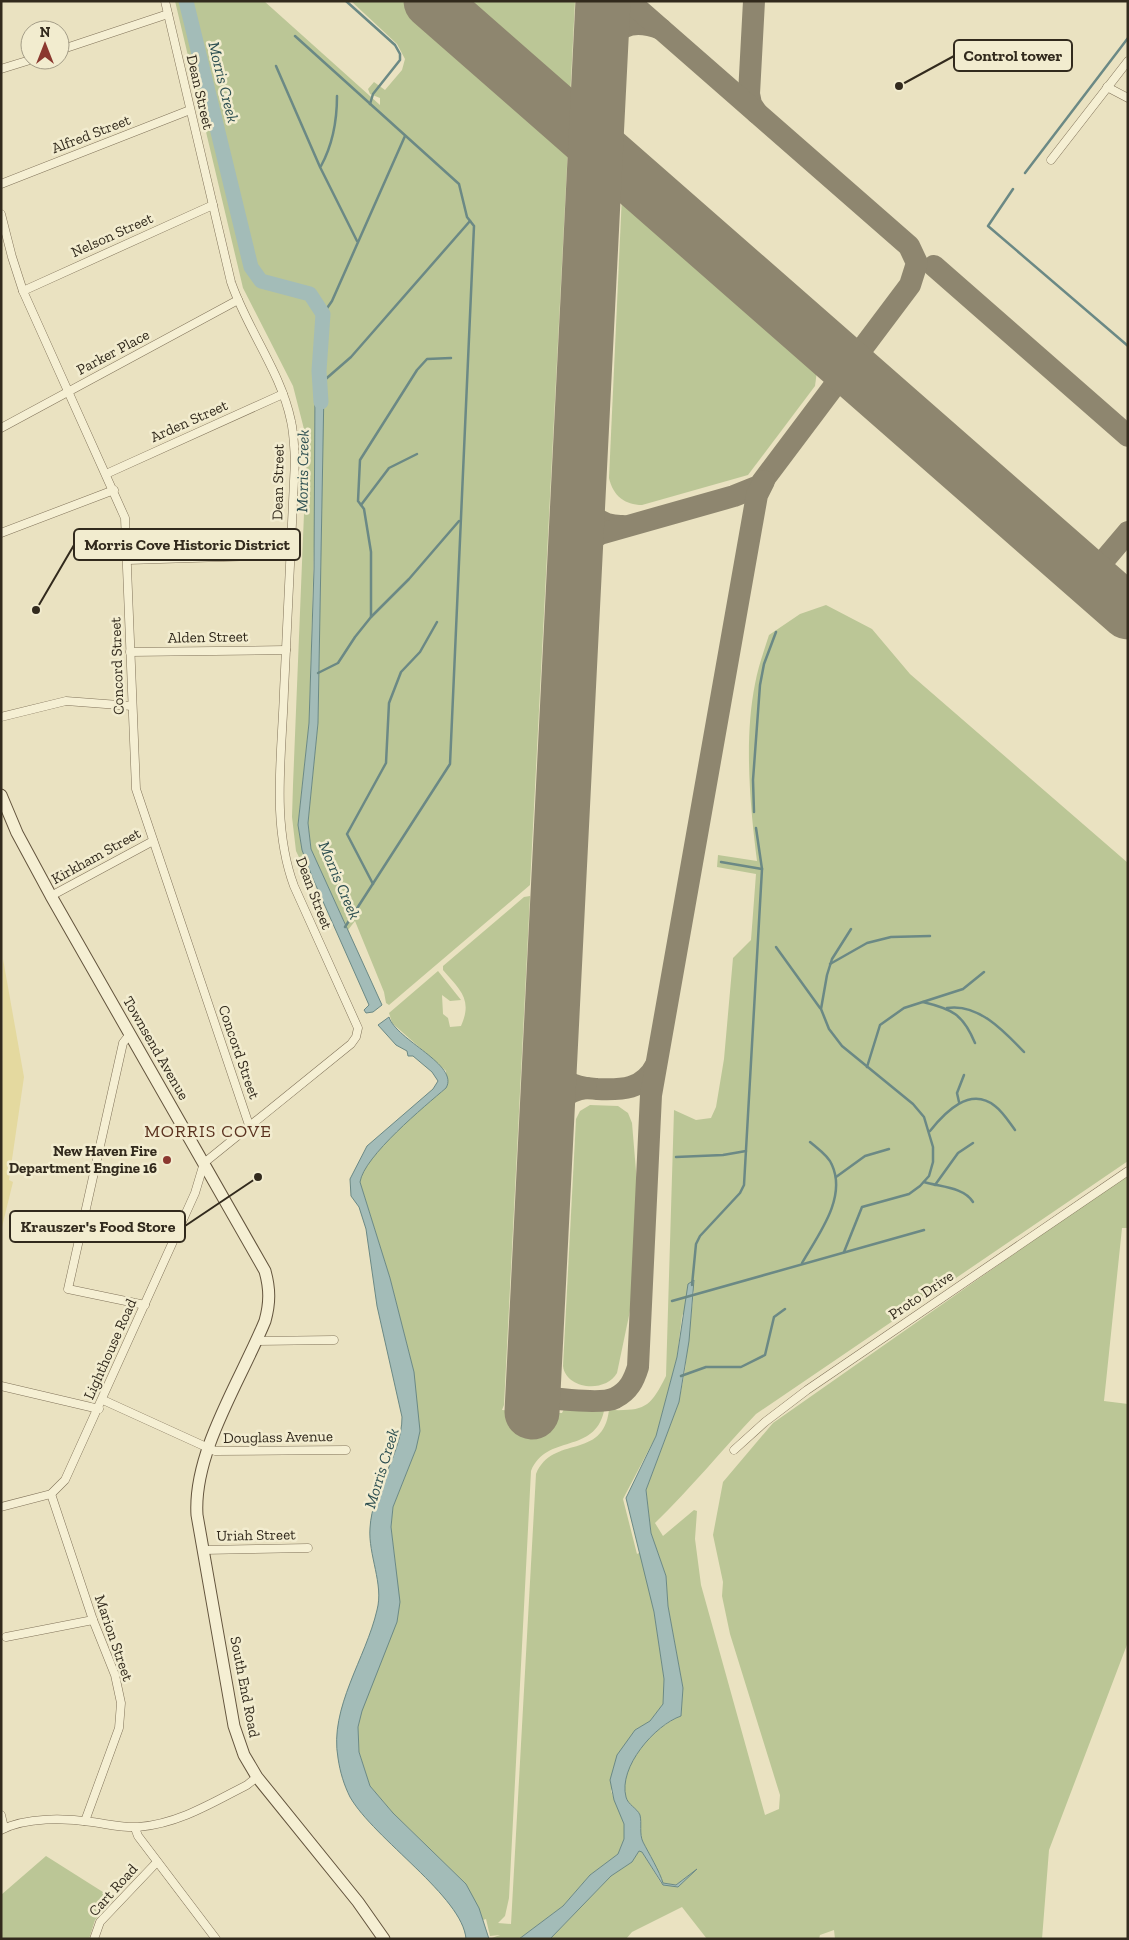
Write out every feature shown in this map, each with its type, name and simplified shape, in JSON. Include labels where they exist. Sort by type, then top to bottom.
[{"type":"main road","name":"Townsend Avenue","points":[[1,795],[17,834],[51,896],[265,1271],[269,1287],[269,1302],[257,1341],[208,1448],[198,1477],[196,1495],[197,1515]]},
{"type":"main road","name":"South End Road","points":[[197,1515],[234,1726],[244,1755],[257,1777],[358,1902],[384,1939]]},
{"type":"street","name":"Dean Street","points":[[165,1],[228,271],[238,300],[283,394],[291,420],[294,460],[280,810],[286,863],[358,1028],[356,1037],[350,1044],[267,1114],[249,1124]]},
{"type":"street","points":[[70,47],[168,14]]},
{"type":"street","points":[[1051,160],[1128,60]]},
{"type":"street","points":[[1,69],[20,63]]},
{"type":"street","points":[[1107,87],[1128,98]]},
{"type":"street","name":"Alfred Street","points":[[1,184],[190,110]]},
{"type":"street","name":"Nelson Street","points":[[23,291],[213,205]]},
{"type":"street","name":"Concord Street","points":[[1,214],[3,228],[23,291],[114,490],[126,525],[136,789],[249,1124]]},
{"type":"street","name":"Parker Place","points":[[1,428],[238,300]]},
{"type":"street","name":"Arden Street","points":[[106,474],[283,394]]},
{"type":"street","points":[[1,533],[114,490]]},
{"type":"street","points":[[128,560],[290,555]]},
{"type":"street","name":"Alden Street","points":[[130,652],[286,650]]},
{"type":"street","points":[[1,717],[66,701],[132,706]]},
{"type":"street","name":"Kirkham Street","points":[[51,896],[153,841]]},
{"type":"street","points":[[130,1034],[123,1044],[68,1289],[146,1305]]},
{"type":"street","points":[[204,1163],[249,1124]]},
{"type":"street","name":"Lighthouse Road","points":[[51,1494],[65,1480],[103,1400],[196,1193],[204,1163]]},
{"type":"street","name":"Proto Drive","points":[[734,1450],[765,1422],[808,1390],[1128,1171]]},
{"type":"street","points":[[257,1341],[334,1340]]},
{"type":"street","points":[[1,1386],[98,1409]]},
{"type":"street","name":"Douglass Avenue","points":[[103,1400],[215,1451],[346,1450]]},
{"type":"street","points":[[1,1507],[51,1494]]},
{"type":"street","name":"Marion Street","points":[[51,1494],[93,1620],[114,1674],[121,1702],[119,1728],[85,1821]]},
{"type":"street","name":"Uriah Street","points":[[203,1550],[308,1548]]},
{"type":"street","points":[[6,1637],[93,1620]]},
{"type":"street","points":[[1,1815],[3,1829],[23,1823],[54,1820],[85,1821],[135,1828],[180,1819],[257,1777]]},
{"type":"street","points":[[135,1828],[138,1836],[216,1939]]},
{"type":"street","name":"Cart Road","points":[[94,1939],[100,1922],[157,1862]]},
{"type":"green space","points":[[175,1],[264,1],[380,105],[380,98],[370,94],[368,89],[374,82],[385,90],[402,70],[405,59],[397,44],[351,1],[402,1],[568,147],[530,885],[389,1005],[386,1003],[384,992],[355,921],[348,930],[311,849],[308,823],[318,723],[323,437],[317,438],[309,723],[298,825],[302,850],[313,879],[309,878],[296,851],[292,817],[306,464],[305,433],[293,386],[243,288]]},
{"type":"green space","points":[[458,1],[575,1],[570,99]]},
{"type":"green space","points":[[622,195],[811,360],[817,371],[815,386],[748,475],[642,505],[630,503],[621,498],[613,490],[609,478]]},
{"type":"green space","points":[[826,605],[872,629],[910,674],[1128,863],[1128,1161],[756,1414],[655,1523],[663,1536],[694,1510],[697,1511],[695,1539],[701,1585],[765,1815],[779,1809],[780,1795],[730,1634],[722,1596],[723,1582],[713,1535],[723,1482],[773,1423],[1128,1174],[1128,1228],[1122,1228],[1104,1401],[1128,1404],[1128,1642],[1049,1850],[1042,1939],[835,1939],[834,1930],[820,1935],[819,1939],[707,1939],[682,1907],[632,1932],[626,1939],[550,1939],[611,1876],[632,1862],[639,1851],[642,1852],[661,1883],[678,1887],[693,1872],[676,1885],[663,1883],[643,1842],[640,1815],[627,1800],[625,1785],[633,1760],[641,1749],[660,1729],[681,1716],[683,1688],[668,1606],[666,1576],[651,1533],[646,1490],[679,1402],[685,1370],[694,1290],[682,1316],[677,1357],[656,1436],[623,1499],[637,1554],[641,1552],[654,1612],[664,1679],[663,1704],[650,1721],[635,1730],[611,1791],[624,1824],[624,1839],[618,1854],[590,1875],[563,1906],[519,1939],[489,1939],[500,1935],[490,1936],[486,1919],[483,1920],[466,1884],[393,1813],[370,1786],[359,1752],[358,1727],[396,1568],[391,1527],[393,1507],[416,1449],[414,1372],[390,1278],[360,1182],[364,1171],[383,1146],[410,1119],[446,1088],[446,1071],[392,1023],[389,1013],[438,971],[461,1000],[450,1001],[442,995],[443,1014],[448,1018],[450,1027],[461,1026],[466,1009],[463,995],[443,970],[443,966],[524,897],[530,896],[504,1405],[502,1410],[562,1413],[564,1409],[604,1411],[599,1425],[591,1434],[548,1452],[538,1459],[531,1471],[509,1898],[505,1916],[498,1923],[511,1924],[536,1474],[544,1462],[554,1454],[588,1442],[597,1436],[605,1426],[609,1410],[631,1410],[645,1405],[655,1395],[666,1376],[674,1110],[696,1120],[711,1118],[716,1107],[724,1059],[733,958],[751,940],[756,874],[717,867],[718,855],[757,861],[750,795],[750,727],[756,678],[769,635],[800,614]]},
{"type":"green space","points":[[590,1105],[618,1106],[628,1113],[632,1123],[637,1183],[631,1306],[617,1373],[604,1384],[596,1386],[587,1386],[571,1380],[563,1366],[576,1119],[580,1111]]},
{"type":"green space","points":[[46,1856],[114,1899],[95,1920],[89,1939],[1,1939],[1,1895]]},
{"type":"sand","points":[[3,959],[24,1077],[9,1180],[13,1182],[1,1231]]},
{"type":"water","points":[[320,384],[324,388],[318,723],[308,823],[311,849],[382,1005],[373,1012],[366,1013],[364,1010],[369,1005],[313,879],[302,850],[298,825],[309,723],[314,569],[315,388]]},
{"type":"water","points":[[389,1017],[394,1026],[403,1035],[436,1061],[444,1070],[448,1079],[446,1088],[383,1146],[364,1171],[360,1182],[390,1278],[414,1372],[420,1431],[416,1449],[393,1507],[391,1527],[400,1602],[397,1622],[362,1711],[358,1727],[359,1752],[370,1786],[393,1813],[466,1884],[479,1908],[489,1939],[466,1939],[461,1923],[450,1905],[378,1831],[350,1797],[342,1778],[338,1758],[337,1739],[343,1702],[372,1628],[379,1600],[370,1538],[372,1514],[397,1445],[402,1417],[377,1306],[366,1229],[359,1207],[351,1196],[350,1179],[367,1146],[433,1089],[438,1081],[432,1072],[413,1056],[408,1056],[407,1051],[396,1045],[378,1025]]},
{"type":"water","points":[[694,1280],[689,1341],[679,1402],[646,1490],[651,1533],[666,1576],[668,1606],[683,1688],[681,1716],[660,1728],[641,1749],[633,1761],[625,1785],[627,1800],[640,1815],[643,1842],[663,1883],[676,1885],[697,1869],[678,1887],[663,1885],[642,1852],[639,1851],[632,1862],[611,1876],[550,1939],[519,1939],[563,1906],[590,1875],[618,1854],[624,1839],[624,1824],[614,1800],[610,1780],[617,1755],[635,1730],[650,1721],[663,1704],[664,1679],[654,1612],[626,1498],[656,1436],[677,1357],[688,1284]]},
{"type":"waterway","name":"Morris Creek","points":[[186,1],[251,267],[261,281],[310,294],[323,314],[319,371],[321,402]]},
{"type":"waterway","points":[[346,1],[395,45],[400,54],[400,60],[373,94],[370,104]]},
{"type":"waterway","points":[[295,36],[459,184],[467,217],[474,226],[450,764],[345,927]]},
{"type":"waterway","points":[[1025,173],[1128,38]]},
{"type":"waterway","points":[[276,66],[320,167],[357,241]]},
{"type":"waterway","points":[[321,166],[334,132],[337,96]]},
{"type":"waterway","points":[[323,314],[332,301],[405,136]]},
{"type":"waterway","points":[[1013,189],[988,226],[1128,346]]},
{"type":"waterway","points":[[320,384],[351,357],[470,221]]},
{"type":"waterway","points":[[371,617],[371,552],[364,509],[358,501],[360,460],[417,370],[427,359],[451,358]]},
{"type":"waterway","points":[[361,505],[389,468],[417,454]]},
{"type":"waterway","points":[[318,673],[338,663],[371,617],[409,579],[459,521]]},
{"type":"waterway","points":[[373,884],[347,834],[386,763],[389,703],[401,672],[420,652],[437,622]]},
{"type":"waterway","points":[[754,812],[753,780],[760,685],[764,664],[776,632]]},
{"type":"waterway","points":[[692,1285],[696,1244],[700,1236],[740,1193],[744,1185],[762,869],[756,828]]},
{"type":"waterway","points":[[721,862],[762,869]]},
{"type":"waterway","points":[[844,1252],[862,1207],[909,1194],[929,1176],[933,1162],[933,1147],[924,1117],[913,1104],[842,1046],[829,1029],[821,1009],[832,959],[851,929]]},
{"type":"waterway","points":[[830,964],[867,943],[891,937],[930,936]]},
{"type":"waterway","points":[[776,947],[820,1008]]},
{"type":"waterway","points":[[867,1067],[880,1025],[904,1008],[963,989],[984,972]]},
{"type":"waterway","points":[[923,1002],[942,1007],[955,1014],[966,1025],[975,1043]]},
{"type":"waterway","points":[[947,1008],[958,1008],[980,1014],[990,1020],[1024,1052]]},
{"type":"waterway","points":[[959,1102],[957,1093],[964,1075]]},
{"type":"waterway","points":[[930,1131],[951,1109],[967,1100],[976,1099],[986,1101],[995,1106],[1015,1130]]},
{"type":"waterway","points":[[802,1263],[829,1216],[836,1190],[836,1178],[832,1165],[828,1158],[810,1142]]},
{"type":"waterway","points":[[935,1185],[958,1153],[973,1143]]},
{"type":"waterway","points":[[836,1177],[865,1156],[889,1149]]},
{"type":"waterway","points":[[676,1157],[723,1155],[746,1151]]},
{"type":"waterway","points":[[924,1182],[958,1190],[973,1202]]},
{"type":"waterway","points":[[672,1301],[924,1230]]},
{"type":"waterway","points":[[681,1376],[706,1367],[741,1367],[765,1355],[774,1317],[785,1309]]},
{"type":"taxiway","points":[[575,564],[586,543],[600,534],[734,496],[759,486],[910,285],[917,263],[909,246],[629,1]]},
{"type":"taxiway","points":[[754,1],[749,94],[751,104],[757,113]]},
{"type":"taxiway","points":[[601,58],[605,47],[617,32],[624,27],[640,24],[661,29]]},
{"type":"taxiway","points":[[934,266],[1128,436]]},
{"type":"taxiway","points":[[533,1396],[576,1400],[608,1400],[615,1398],[627,1389],[633,1381],[638,1367],[651,1095],[757,495],[764,481]]},
{"type":"taxiway","points":[[578,492],[585,506],[595,517],[607,524],[623,526]]},
{"type":"taxiway","points":[[1089,578],[1128,532]]},
{"type":"taxiway","points":[[550,1056],[564,1079],[585,1088],[615,1089],[631,1087],[645,1079],[656,1065]]},
{"type":"taxiway","points":[[547,1121],[562,1098],[572,1092],[586,1088]]},
{"type":"runway","points":[[431,1],[1128,612]]},
{"type":"runway","points":[[532,1412],[603,1]]},
{"type":"place","name":"Control tower","points":[[899,86]]},
{"type":"place","name":"Morris Cove Historic District","points":[[36,610]]},
{"type":"place","name":"New Haven Fire Department Engine 16","points":[[167,1160]]},
{"type":"place","name":"Krauszer's Food Store","points":[[258,1177]]},
{"type":"district","name":"MORRIS COVE","points":[[208,1131]]}]
